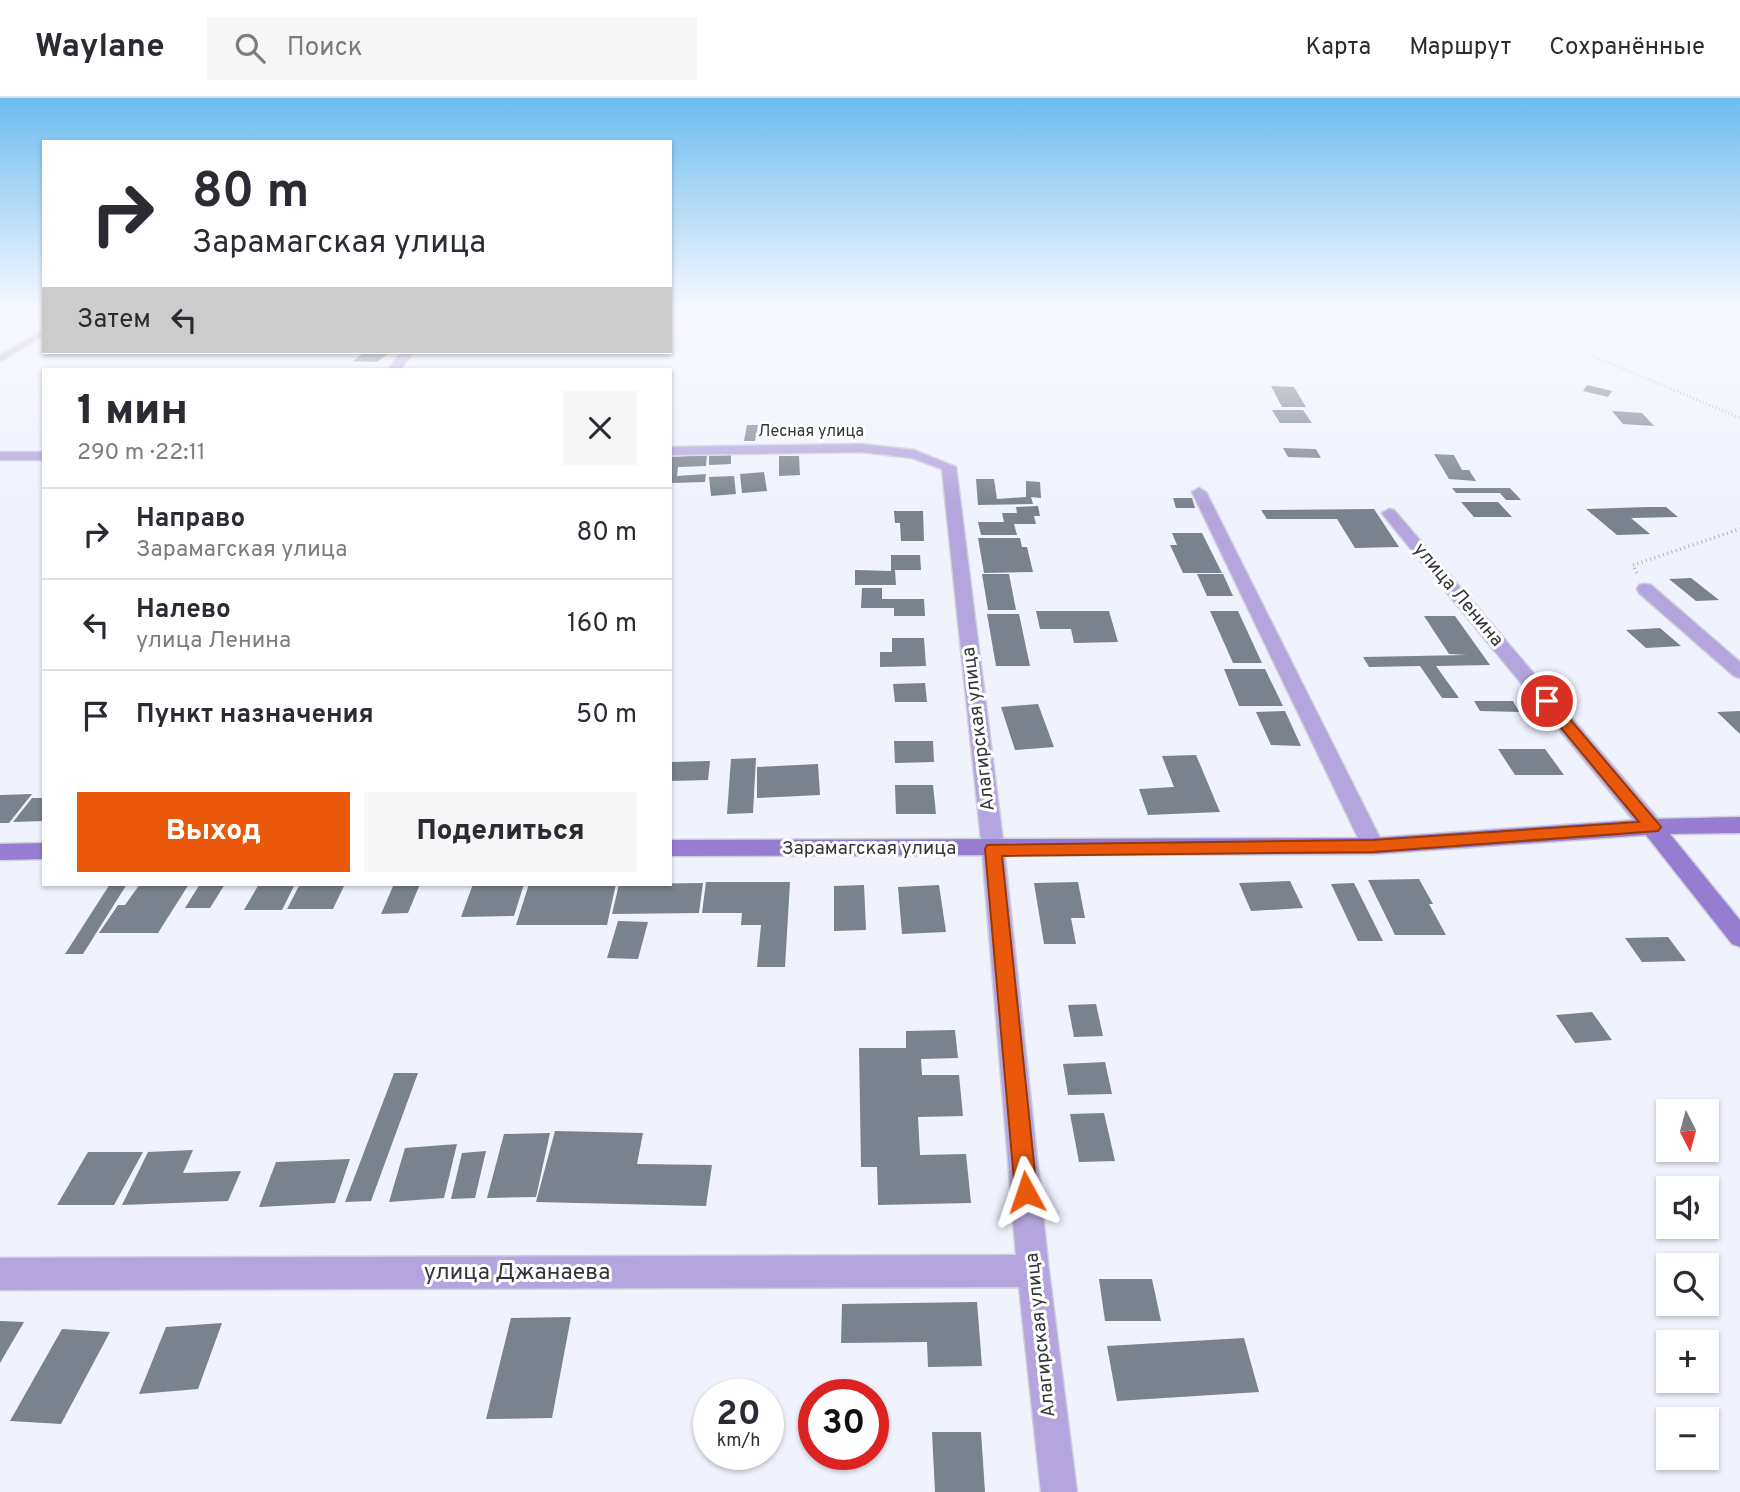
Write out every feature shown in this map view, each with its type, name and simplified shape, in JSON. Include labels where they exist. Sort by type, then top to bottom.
[{"type":"street","name":"Лесная улица","points":[[672,451],[862,448],[914,454],[949,467]]},
{"type":"street","points":[[0,456],[42,456]]},
{"type":"street","name":"Алагирская улица","points":[[949,467],[993,849],[1033,1271],[1059,1492]]},
{"type":"street","points":[[1199,492],[1373,846]]},
{"type":"street","name":"улица Ленина","points":[[1389,513],[1653,827],[1740,937]]},
{"type":"street","points":[[1645,589],[1740,672]]},
{"type":"street","name":"Зарамагская улица","points":[[672,848],[1373,846],[1653,827],[1740,825]]},
{"type":"street","points":[[0,852],[42,851]]},
{"type":"street","name":"улица Джанаева","points":[[0,1274],[1033,1271]]},
{"type":"path","points":[[1641,376],[1740,418]]},
{"type":"path","points":[[1645,589],[1633,565],[1740,529]]},
{"type":"building","points":[[1587,385],[1612,391],[1608,397],[1583,391]]},
{"type":"building","points":[[1271,386],[1294,387],[1306,407],[1282,407]]},
{"type":"building","points":[[1272,410],[1303,410],[1312,423],[1280,423]]},
{"type":"building","points":[[1612,411],[1642,413],[1654,426],[1623,424]]},
{"type":"building","points":[[747,425],[758,425],[755,441],[744,441]]},
{"type":"building","points":[[1283,448],[1316,449],[1321,458],[1288,457]]},
{"type":"building","points":[[1434,454],[1454,455],[1462,470],[1469,470],[1476,481],[1449,479]]},
{"type":"building","points":[[707,455],[706,466],[678,467],[677,476],[706,474],[705,482],[672,483],[672,457]]},
{"type":"building","points":[[731,455],[731,464],[709,465],[709,456]]},
{"type":"building","points":[[779,456],[799,456],[800,475],[779,476]]},
{"type":"building","points":[[764,472],[767,491],[742,493],[740,474]]},
{"type":"building","points":[[734,476],[736,494],[711,496],[709,477]]},
{"type":"building","points":[[976,479],[994,479],[997,499],[1026,497],[1026,481],[1040,482],[1041,498],[1031,497],[1033,504],[978,505]]},
{"type":"building","points":[[1452,488],[1510,488],[1521,500],[1506,500],[1500,493],[1456,493]]},
{"type":"building","points":[[1173,498],[1192,498],[1195,508],[1176,508]]},
{"type":"building","points":[[1461,502],[1498,502],[1512,517],[1474,517]]},
{"type":"building","points":[[1038,506],[1040,516],[1034,516],[1036,524],[1014,524],[1017,535],[981,535],[978,522],[1004,522],[1002,513],[1017,513],[1016,507]]},
{"type":"building","points":[[1666,507],[1678,517],[1631,518],[1650,534],[1617,535],[1586,509]]},
{"type":"building","points":[[1374,509],[1399,547],[1355,548],[1337,519],[1267,519],[1261,510]]},
{"type":"building","points":[[894,511],[923,511],[924,541],[901,541],[900,523],[895,523]]},
{"type":"building","points":[[1172,533],[1202,533],[1222,573],[1183,573],[1170,545],[1177,545]]},
{"type":"building","points":[[978,538],[1020,538],[1022,547],[1027,547],[1033,572],[984,573]]},
{"type":"building","points":[[891,555],[920,555],[921,570],[895,570],[896,585],[855,585],[855,570],[891,571]]},
{"type":"building","points":[[982,574],[1009,574],[1016,610],[988,610]]},
{"type":"building","points":[[1197,574],[1223,574],[1233,596],[1207,596]]},
{"type":"building","points":[[1691,578],[1719,600],[1696,601],[1669,579]]},
{"type":"building","points":[[862,588],[882,588],[882,599],[924,599],[925,616],[894,616],[894,608],[861,608]]},
{"type":"building","points":[[1036,611],[1109,611],[1118,642],[1074,643],[1071,629],[1040,629]]},
{"type":"building","points":[[1210,611],[1238,611],[1262,663],[1233,663]]},
{"type":"building","points":[[987,614],[1019,614],[1030,666],[996,666]]},
{"type":"building","points":[[1424,616],[1455,616],[1490,665],[1436,666],[1459,698],[1442,698],[1420,666],[1369,667],[1363,657],[1467,655],[1449,654]]},
{"type":"building","points":[[1660,628],[1681,646],[1646,648],[1626,630]]},
{"type":"building","points":[[892,638],[924,638],[926,666],[880,667],[880,652],[892,652]]},
{"type":"building","points":[[1224,669],[1265,669],[1283,706],[1239,706]]},
{"type":"building","points":[[925,683],[927,702],[895,702],[893,684]]},
{"type":"building","points":[[1474,701],[1513,701],[1519,712],[1480,711]]},
{"type":"building","points":[[1038,704],[1054,747],[1015,750],[1001,707]]},
{"type":"building","points":[[1285,711],[1301,746],[1271,745],[1256,712]]},
{"type":"building","points":[[1740,711],[1740,734],[1717,712]]},
{"type":"building","points":[[894,741],[933,741],[934,762],[895,763]]},
{"type":"building","points":[[1498,749],[1545,749],[1564,775],[1515,775]]},
{"type":"building","points":[[1196,755],[1220,812],[1148,815],[1139,789],[1174,787],[1162,756]]},
{"type":"building","points":[[756,758],[753,813],[727,814],[731,759]]},
{"type":"building","points":[[710,761],[708,780],[672,781],[672,762]]},
{"type":"building","points":[[818,764],[820,795],[757,798],[757,767]]},
{"type":"building","points":[[895,785],[933,785],[936,814],[896,814]]},
{"type":"building","points":[[32,794],[9,823],[0,823],[0,795]]},
{"type":"building","points":[[32,798],[42,798],[42,821],[13,822]]},
{"type":"building","points":[[1419,879],[1446,935],[1395,935],[1368,880]]},
{"type":"building","points":[[1290,881],[1303,908],[1251,911],[1239,883]]},
{"type":"building","points":[[706,882],[790,882],[785,967],[757,967],[761,925],[741,925],[742,913],[702,913]]},
{"type":"building","points":[[1078,882],[1085,918],[1071,918],[1076,944],[1044,944],[1034,883]]},
{"type":"building","points":[[672,883],[703,883],[699,913],[612,914],[619,886],[672,886]]},
{"type":"building","points":[[1354,883],[1383,941],[1358,941],[1331,884]]},
{"type":"building","points":[[864,885],[866,930],[834,931],[834,886]]},
{"type":"building","points":[[939,885],[946,932],[902,934],[898,887]]},
{"type":"building","points":[[109,886],[126,886],[83,954],[65,954]]},
{"type":"building","points":[[139,886],[188,886],[158,933],[99,933],[118,905],[125,905]]},
{"type":"building","points":[[199,886],[224,886],[210,908],[185,908]]},
{"type":"building","points":[[258,886],[294,886],[282,910],[244,910]]},
{"type":"building","points":[[299,886],[344,886],[333,909],[287,909]]},
{"type":"building","points":[[393,886],[419,886],[408,913],[381,914]]},
{"type":"building","points":[[472,886],[523,886],[514,916],[461,917]]},
{"type":"building","points":[[528,886],[616,886],[607,925],[516,925]]},
{"type":"building","points":[[618,921],[648,922],[638,959],[607,958]]},
{"type":"building","points":[[1668,937],[1686,961],[1642,962],[1625,938]]},
{"type":"building","points":[[1096,1004],[1103,1036],[1074,1037],[1068,1005]]},
{"type":"building","points":[[1592,1012],[1612,1040],[1575,1043],[1556,1015]]},
{"type":"building","points":[[955,1030],[958,1058],[921,1059],[922,1075],[959,1075],[963,1116],[918,1117],[920,1155],[966,1154],[971,1203],[878,1205],[877,1167],[861,1167],[859,1048],[906,1048],[906,1031]]},
{"type":"building","points":[[1105,1062],[1112,1094],[1068,1095],[1063,1064]]},
{"type":"building","points":[[394,1073],[418,1073],[371,1201],[345,1202]]},
{"type":"building","points":[[1104,1113],[1115,1161],[1079,1162],[1070,1114]]},
{"type":"building","points":[[555,1131],[643,1133],[637,1164],[712,1165],[706,1206],[536,1202]]},
{"type":"building","points":[[550,1133],[536,1197],[487,1198],[504,1134]]},
{"type":"building","points":[[457,1144],[444,1198],[389,1202],[405,1148]]},
{"type":"building","points":[[193,1150],[183,1173],[241,1171],[228,1201],[122,1205],[148,1152]]},
{"type":"building","points":[[486,1151],[475,1198],[451,1199],[462,1153]]},
{"type":"building","points":[[88,1152],[143,1152],[114,1205],[57,1205]]},
{"type":"building","points":[[350,1159],[335,1203],[259,1207],[276,1162]]},
{"type":"building","points":[[1099,1279],[1152,1279],[1161,1321],[1105,1321]]},
{"type":"building","points":[[977,1302],[982,1366],[928,1367],[927,1342],[841,1343],[842,1304]]},
{"type":"building","points":[[571,1317],[552,1418],[486,1419],[511,1318]]},
{"type":"building","points":[[0,1321],[24,1322],[0,1363]]},
{"type":"building","points":[[222,1323],[198,1389],[139,1394],[166,1327]]},
{"type":"building","points":[[62,1329],[110,1332],[61,1424],[10,1421]]},
{"type":"building","points":[[1244,1338],[1259,1392],[1117,1401],[1107,1346]]},
{"type":"building","points":[[932,1432],[981,1432],[985,1492],[935,1492]]},
{"type":"route","points":[[1026,1192],[993,849],[1373,846],[1653,827],[1547,701]]}]
